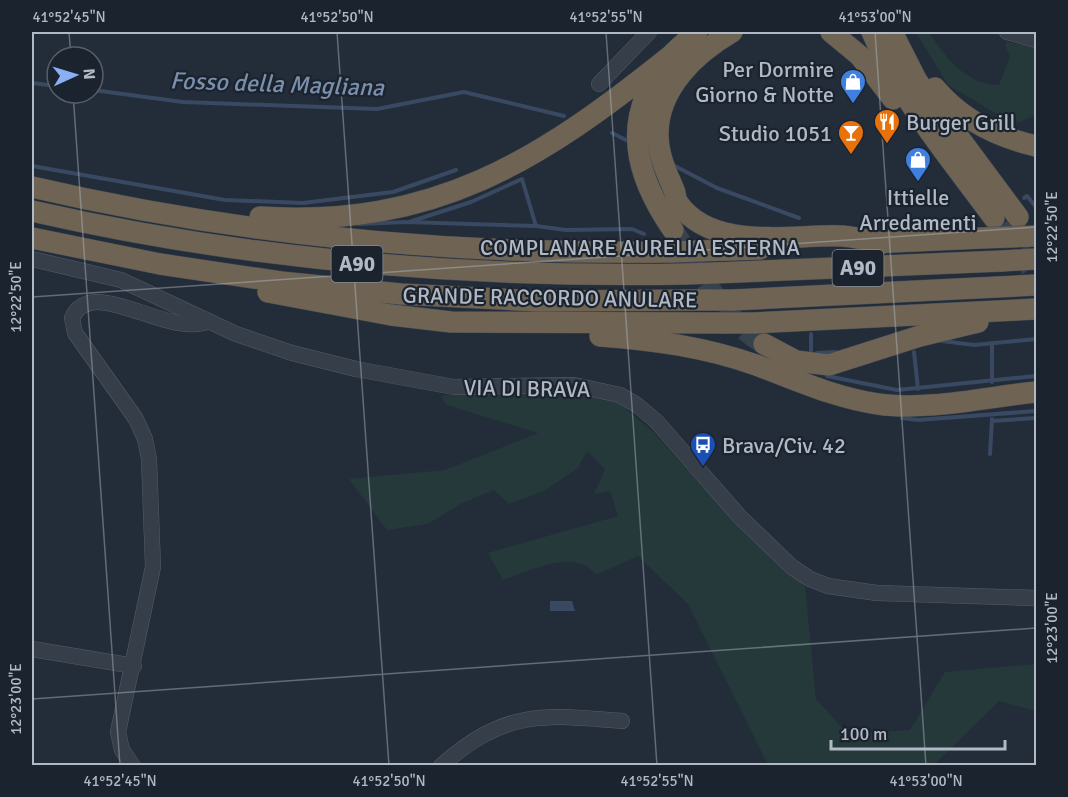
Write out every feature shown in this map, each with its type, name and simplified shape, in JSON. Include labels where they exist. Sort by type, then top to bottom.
[{"type":"highway","points":[[155,212],[181,209],[284,219],[388,210],[426,201],[492,177],[547,148],[590,119],[697,32]]},
{"type":"highway","points":[[673,230],[645,180],[638,155],[647,132],[679,77],[696,58],[732,32]]},
{"type":"highway","points":[[831,32],[860,56],[936,155],[970,186]]},
{"type":"highway","points":[[872,32],[901,89],[994,218]]},
{"type":"highway","points":[[892,32],[917,81],[1018,217]]},
{"type":"highway","points":[[902,32],[921,70],[954,108],[983,127],[1036,146]]},
{"type":"highway","points":[[669,57],[649,87],[641,108],[647,132],[677,202],[684,209],[702,223],[726,233],[759,238],[840,236],[882,243]]},
{"type":"highway","name":"COMPLANARE AURELIA ESTERNA","points":[[32,187],[155,212],[284,233],[410,245],[553,252],[672,252],[1036,236]]},
{"type":"highway","name":"GRANDE RACCORDO ANULARE","points":[[32,211],[192,243],[333,261],[430,270],[540,275],[687,274],[1036,259]]},
{"type":"highway","name":"GRANDE RACCORDO ANULARE","points":[[32,238],[160,264],[281,282],[402,294],[538,301],[733,300],[1029,285]]},
{"type":"highway","points":[[160,264],[204,279],[391,315],[685,344],[755,365],[831,394],[887,405],[920,405],[1036,392]]},
{"type":"highway","points":[[492,324],[754,323],[1029,309]]},
{"type":"highway","points":[[764,344],[795,361],[829,364],[936,332],[1029,309]]},
{"type":"street","points":[[599,84],[649,32]]},
{"type":"street","points":[[1007,32],[1036,40]]},
{"type":"street","name":"VIA DI BRAVA","points":[[32,259],[121,280],[207,322],[292,353],[419,382],[454,387],[574,385],[620,395],[651,417],[741,517],[792,567],[810,579],[828,586],[877,593],[1036,598]]},
{"type":"street","points":[[133,765],[122,750],[118,732],[134,666],[153,567],[152,496],[147,449],[135,418],[75,333],[72,318],[82,305],[95,301],[121,306],[178,325],[190,326],[207,322]]},
{"type":"street","points":[[32,649],[134,666]]},
{"type":"street","points":[[441,765],[473,739],[519,720],[554,716],[622,721]]},
{"type":"green space","points":[[916,32],[929,32],[958,68],[966,75],[987,84],[999,85],[1010,56],[1005,46],[1007,42],[1036,47],[1036,115],[1020,122],[1007,120],[948,85]]},
{"type":"green space","points":[[478,390],[578,394],[618,402],[653,432],[735,521],[805,586],[816,699],[848,734],[910,730],[945,672],[1036,664],[1036,711],[999,701],[934,765],[768,765],[688,604],[638,556],[596,575],[587,567],[565,562],[539,567],[503,580],[488,553],[618,516],[610,491],[594,494],[605,469],[587,451],[578,468],[544,491],[509,504],[494,490],[460,504],[428,524],[387,530],[349,479],[445,470],[538,433],[447,405],[441,396]]},
{"type":"water","points":[[550,601],[572,601],[575,611],[550,611]]},
{"type":"waterway","name":"Fosso della Magliana","points":[[32,83],[45,85]]},
{"type":"waterway","name":"Fosso della Magliana","points":[[105,92],[183,102],[377,109],[464,92],[564,116]]},
{"type":"waterway","name":"Fosso della Magliana","points":[[612,133],[632,143]]},
{"type":"waterway","name":"Fosso della Magliana","points":[[673,165],[717,188],[799,218]]},
{"type":"waterway","points":[[32,166],[225,200],[303,203],[393,192],[456,170]]},
{"type":"waterway","points":[[409,222],[471,202],[522,179],[536,226]]},
{"type":"waterway","points":[[1024,198],[1027,196],[1036,207]]},
{"type":"waterway","points":[[359,224],[406,222],[536,226],[566,230],[632,229],[644,234]]},
{"type":"waterway","points":[[811,334],[811,353]]},
{"type":"waterway","name":"Fosso della Magliana","points":[[942,341],[974,345],[1036,339]]},
{"type":"waterway","points":[[992,343],[992,382]]},
{"type":"waterway","points":[[817,353],[836,352]]},
{"type":"waterway","points":[[914,352],[918,389]]},
{"type":"waterway","points":[[827,376],[897,390],[1036,376]]},
{"type":"waterway","points":[[902,418],[918,420],[1036,411]]},
{"type":"waterway","points":[[992,421],[1036,418]]},
{"type":"waterway","points":[[990,454],[992,419]]},
{"type":"tunnel","points":[[1000,226],[1036,274]]},
{"type":"tunnel","points":[[673,230],[724,308],[749,334],[764,344]]},
{"type":"place","name":"Per Dormire Giorno & Notte","points":[[853,105]]},
{"type":"place","name":"Burger Grill","points":[[887,145]]},
{"type":"place","name":"Studio 1051","points":[[851,156]]},
{"type":"place","name":"Ittielle Arredamenti","points":[[918,183]]},
{"type":"place","name":"Brava/Civ. 42","points":[[703,468]]}]
